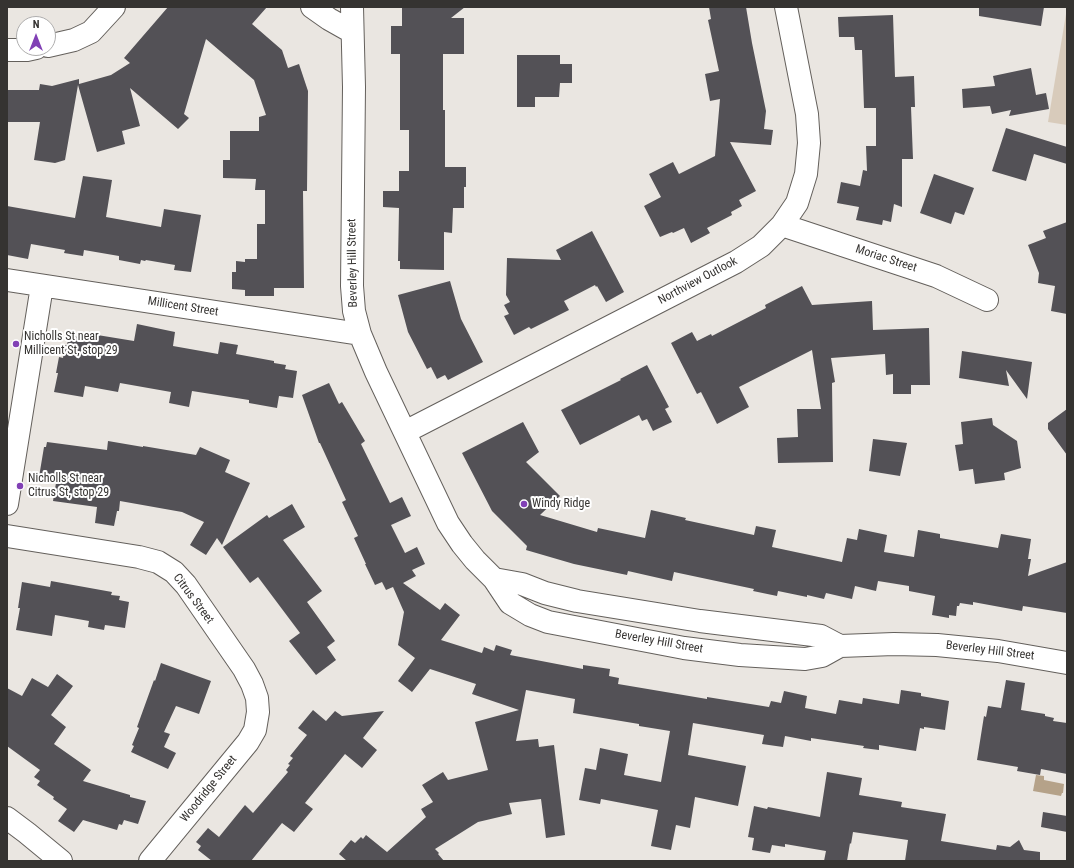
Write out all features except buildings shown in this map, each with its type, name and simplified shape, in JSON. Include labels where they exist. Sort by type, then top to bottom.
[{"type":"street","points":[[56,44],[74,40],[91,32],[114,7]]},
{"type":"street","points":[[312,7],[352,32]]},
{"type":"street","name":"Beverley Hill Street","points":[[352,7],[354,57],[352,286],[354,311],[360,334],[376,372],[406,432],[448,523],[475,560],[494,579],[510,603],[530,615],[548,622],[684,648],[740,656],[805,659],[822,656],[840,646],[894,644],[938,645],[998,651],[1067,663]]},
{"type":"street","name":"Northview Outlook","points":[[406,432],[736,262],[761,246],[782,225],[796,203],[806,174],[809,144],[807,114],[786,7]]},
{"type":"street","name":"Moriac Street","points":[[782,225],[936,276],[987,300]]},
{"type":"street","name":"Millicent Street","points":[[7,280],[360,334]]},
{"type":"street","points":[[7,504],[42,286]]},
{"type":"street","name":"Citrus Street","points":[[7,536],[139,557],[158,562],[174,572],[186,585],[244,669],[257,698],[258,712]]},
{"type":"street","name":"Beverley Hill Street","points":[[494,579],[522,584],[545,593],[577,602],[700,621],[821,636],[840,646]]},
{"type":"street","name":"Woodridge Street","points":[[150,861],[248,742],[255,730],[258,712]]},
{"type":"street","points":[[7,818],[61,861]]},
{"type":"shaded area","points":[[1067,8],[1067,125],[1048,122]]},
{"type":"shaded area","points":[[1036,775],[1044,776],[1044,780],[1064,784],[1063,793],[1061,796],[1033,791]]},
{"type":"place","name":"Nicholls St near Millicent St, stop 29","points":[[16,344]]},
{"type":"place","name":"Nicholls St near Citrus St, stop 29","points":[[20,486]]},
{"type":"place","name":"Windy Ridge","points":[[524,504]]}]
